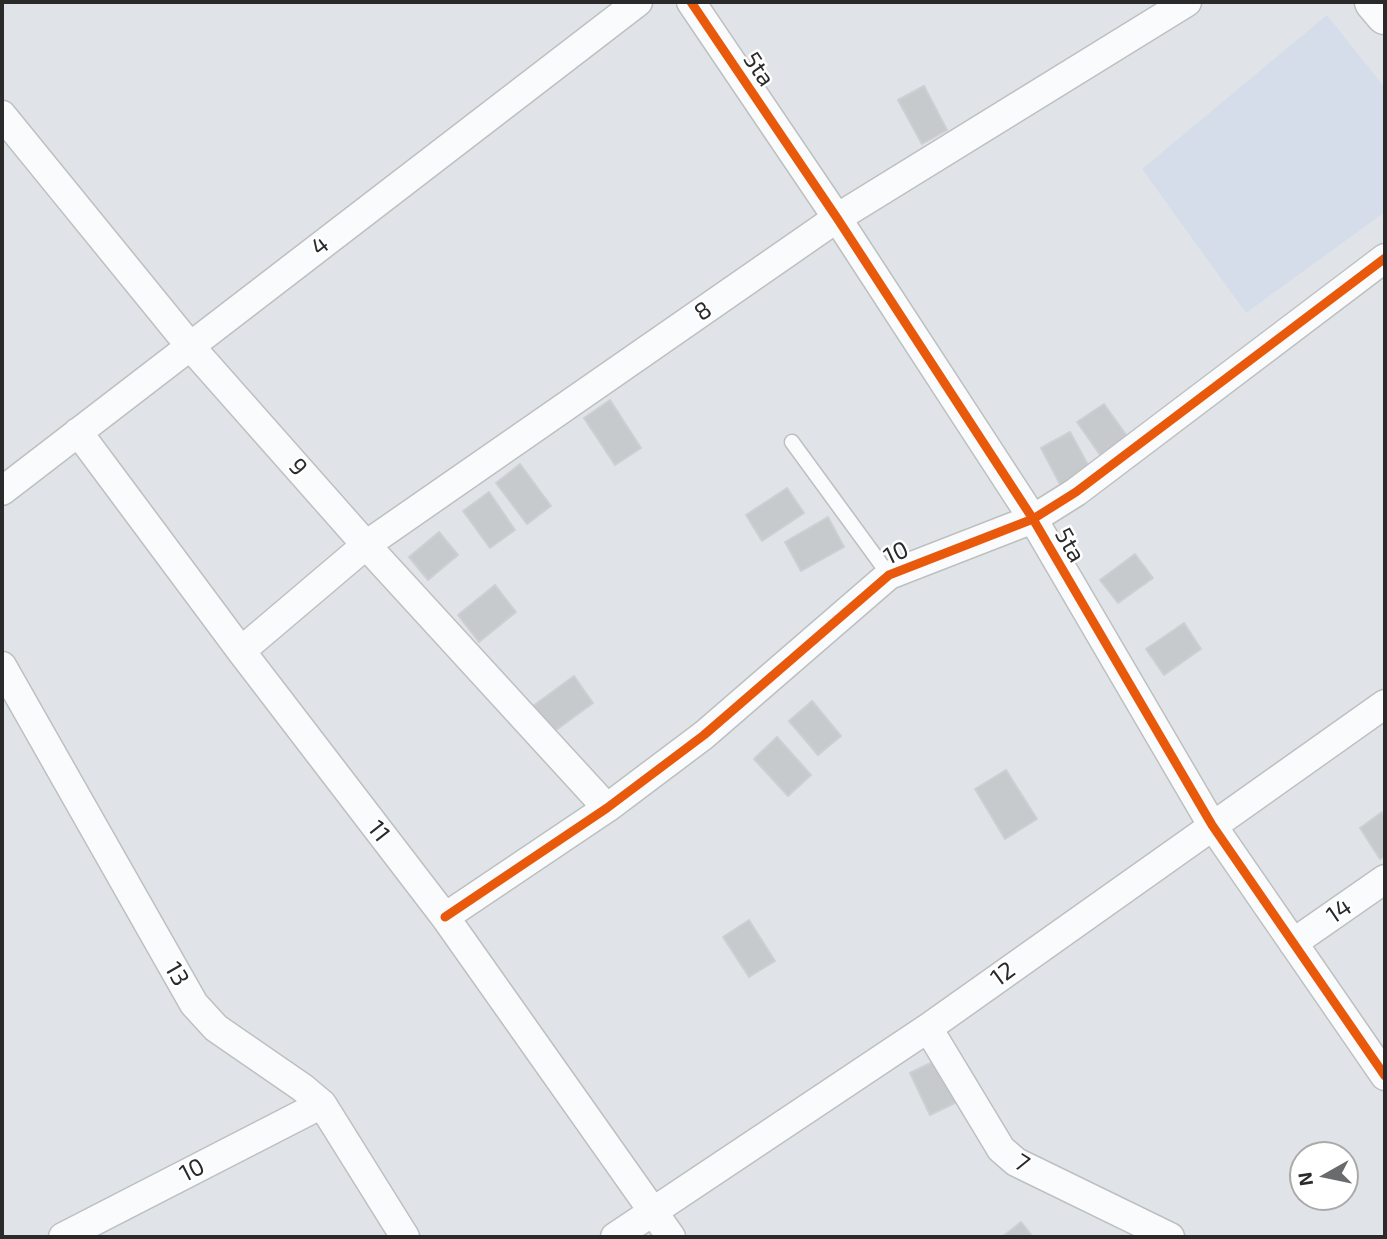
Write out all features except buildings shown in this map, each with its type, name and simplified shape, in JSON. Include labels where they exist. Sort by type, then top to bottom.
[{"type":"main road","points":[[1374,2],[1385,15]]},
{"type":"street","name":"4","points":[[2,491],[638,2]]},
{"type":"street","name":"5ta","points":[[691,2],[837,218],[1033,519],[1212,825],[1385,1076]]},
{"type":"street","name":"8","points":[[241,651],[366,545],[837,218],[1187,2]]},
{"type":"street","name":"9","points":[[2,115],[190,346],[366,545],[607,808]]},
{"type":"street","name":"10","points":[[445,917],[607,808],[704,734],[889,575],[1033,519],[1076,492],[1385,258]]},
{"type":"street","name":"11","points":[[78,432],[241,651],[445,917],[671,1237]]},
{"type":"street","name":"13","points":[[2,666],[194,1004],[216,1028],[303,1088],[321,1104],[405,1237]]},
{"type":"street","name":"12","points":[[615,1237],[928,1028],[1385,704]]},
{"type":"street","name":"14","points":[[1293,943],[1385,879]]},
{"type":"street","name":"7","points":[[928,1028],[1001,1149],[1016,1162],[1170,1237]]},
{"type":"street","name":"10","points":[[63,1237],[321,1104]]},
{"type":"lane","points":[[792,443],[889,575]]},
{"type":"shaded area","points":[[1327,15],[1385,88],[1385,212],[1246,313],[1142,169]]},
{"type":"cycle path","points":[[691,2],[837,218],[1033,519],[1212,825],[1385,1076]]},
{"type":"cycle path","points":[[445,917],[607,808],[704,735],[889,575],[1033,519],[1076,492],[1385,258]]}]
